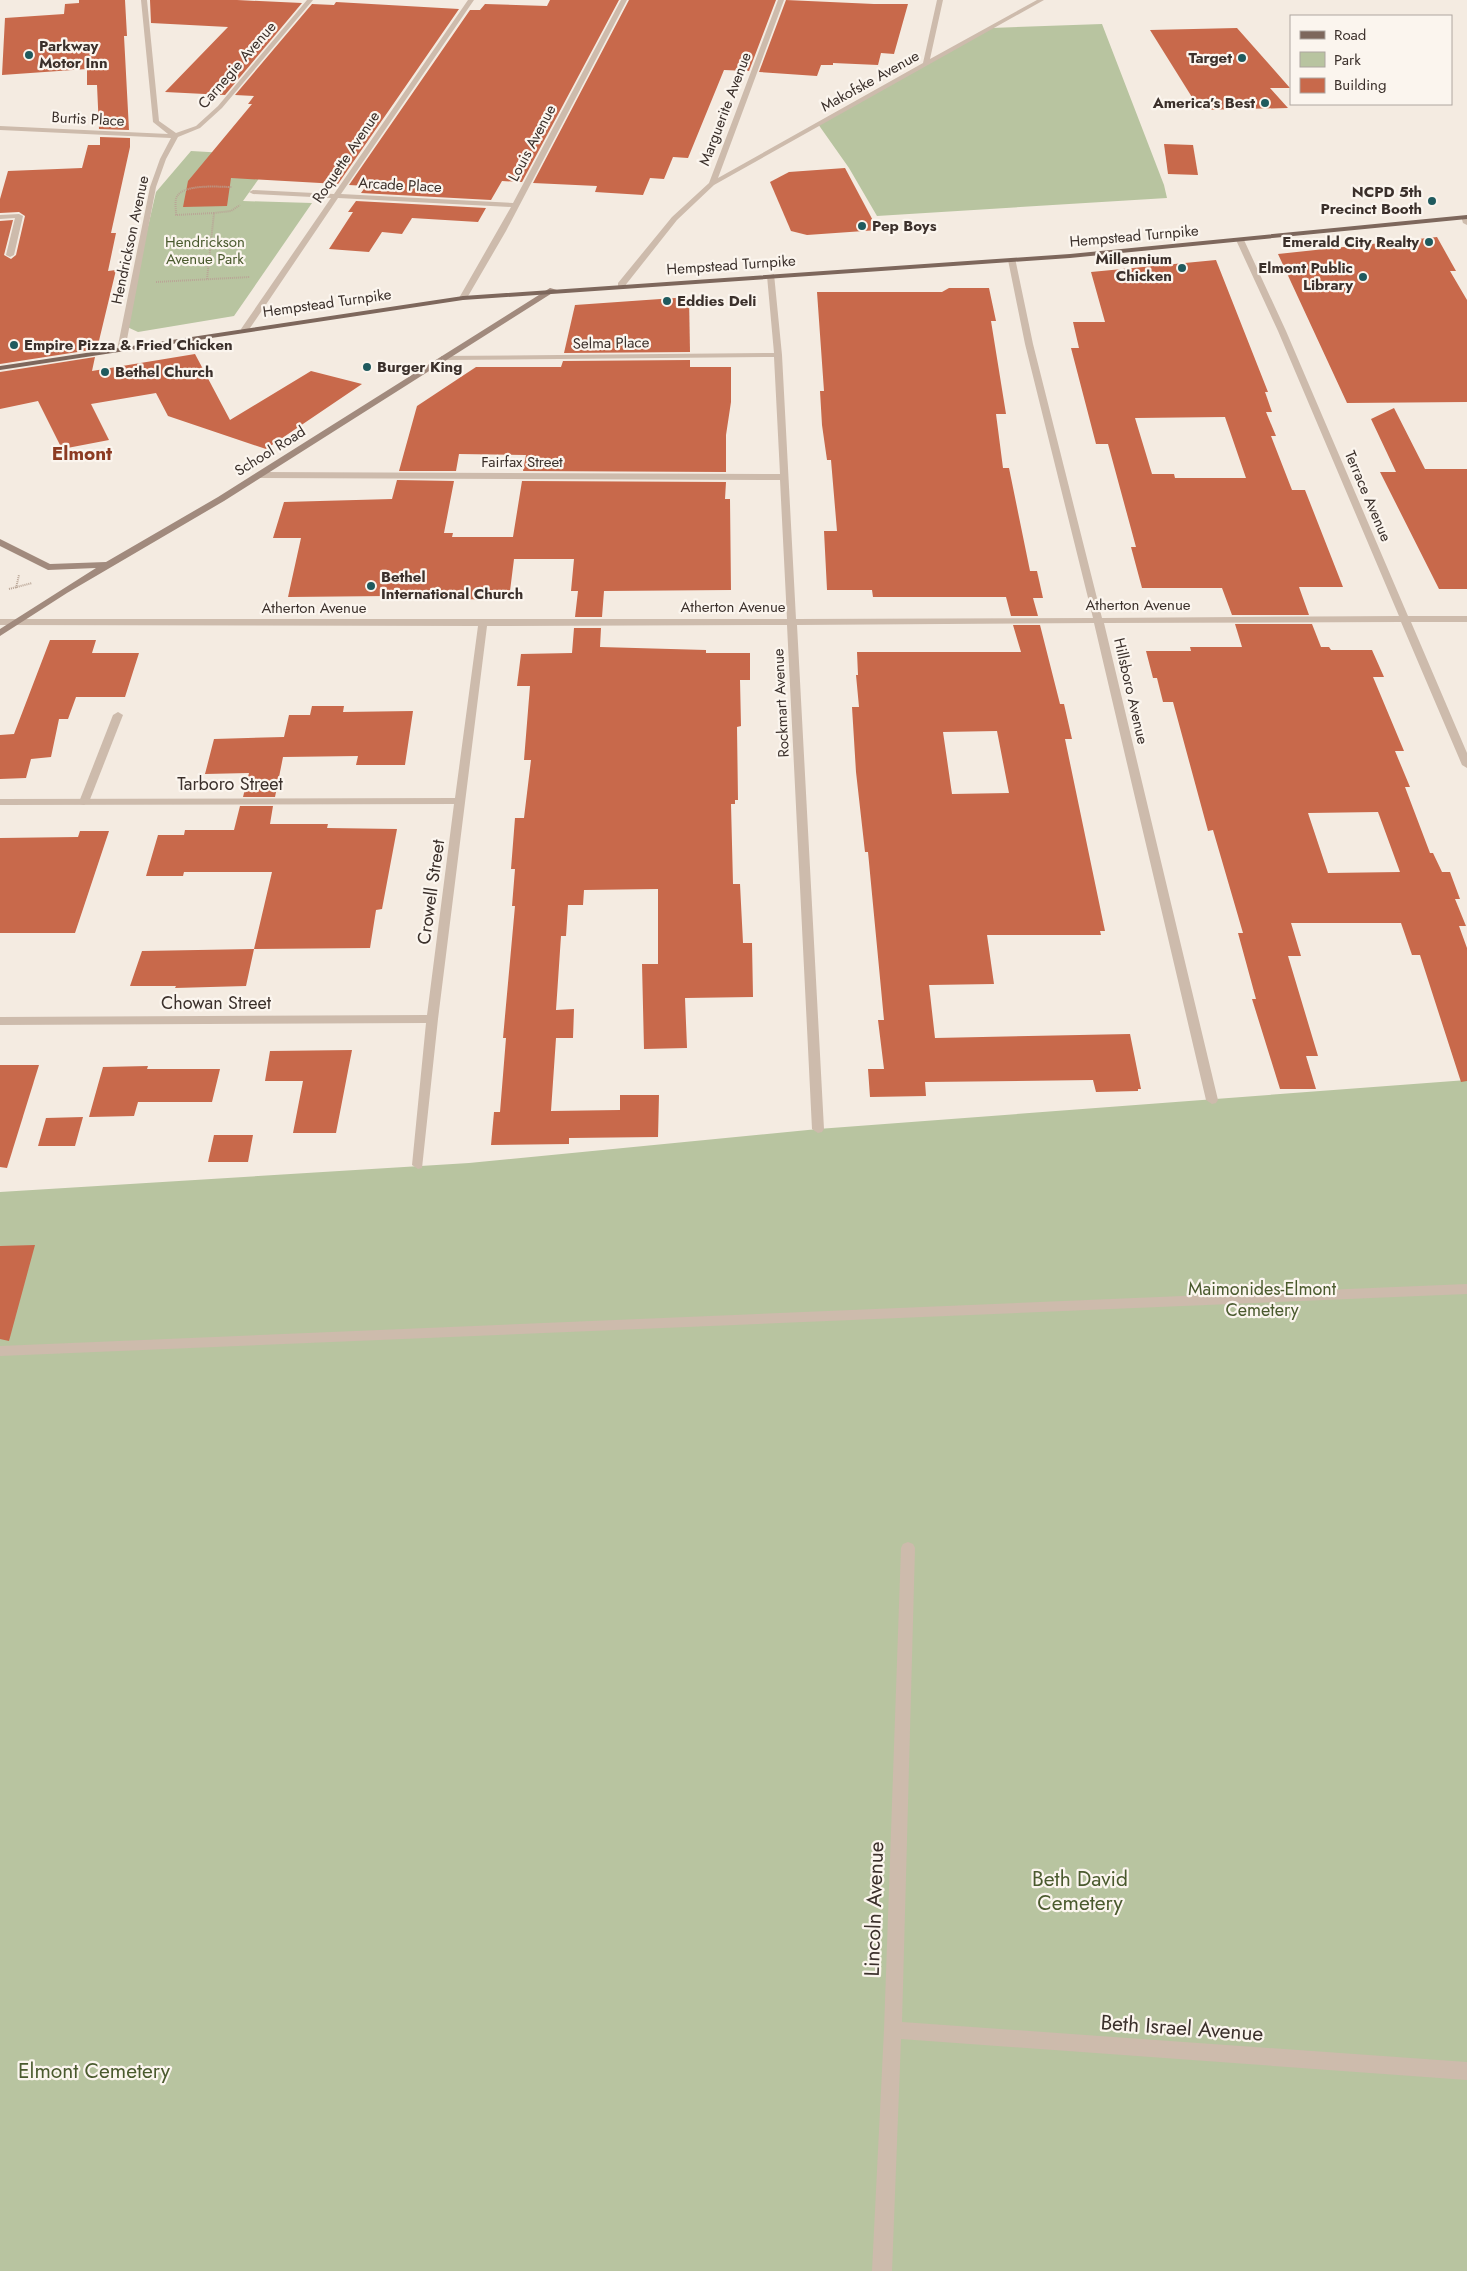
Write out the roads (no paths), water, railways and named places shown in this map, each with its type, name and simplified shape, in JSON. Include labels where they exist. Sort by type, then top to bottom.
[{"type":"main road","name":"Hempstead Turnpike","points":[[0,368],[245,329],[463,298],[553,290],[1012,260],[1466,219]]},
{"type":"main road","name":"School Road","points":[[0,633],[64,591],[111,565],[260,475],[553,290]]},
{"type":"main road","points":[[0,542],[48,566],[111,565]]},
{"type":"street","points":[[151,0],[144,3],[156,122],[175,136]]},
{"type":"street","name":"Carnegie Avenue","points":[[175,136],[198,127],[220,107],[310,0]]},
{"type":"street","name":"Roquette Avenue","points":[[245,329],[470,0]]},
{"type":"street","name":"Louis Avenue","points":[[463,298],[515,205],[624,0]]},
{"type":"street","name":"Marguerite Avenue","points":[[621,286],[648,249],[687,203],[712,184],[781,0]]},
{"type":"street","points":[[926,64],[940,0]]},
{"type":"street","name":"Makofske Avenue","points":[[712,184],[1041,0]]},
{"type":"street","name":"Burtis Place","points":[[0,128],[175,136]]},
{"type":"street","name":"Hendrickson Avenue","points":[[121,350],[153,187],[162,159],[175,136]]},
{"type":"street","name":"Arcade Place","points":[[253,192],[515,205]]},
{"type":"street","points":[[0,217],[19,216],[10,255]]},
{"type":"street","name":"Terrace Avenue","points":[[1240,240],[1282,331],[1467,765]]},
{"type":"street","name":"Hillsboro Avenue","points":[[1012,260],[1028,344],[1098,620],[1212,1100]]},
{"type":"street","name":"Rockmart Avenue","points":[[771,276],[778,355],[818,1129]]},
{"type":"street","name":"Selma Place","points":[[444,358],[778,355]]},
{"type":"street","name":"Fairfax Street","points":[[260,475],[783,477]]},
{"type":"street","name":"Atherton Avenue","points":[[0,622],[483,623],[1467,619]]},
{"type":"street","name":"Crowell Street","points":[[418,1165],[432,1019],[483,623]]},
{"type":"street","points":[[84,802],[118,715]]},
{"type":"street","name":"Tarboro Street","points":[[0,802],[461,801]]},
{"type":"street","name":"Chowan Street","points":[[0,1021],[432,1019]]},
{"type":"street","points":[[0,1351],[1467,1289]]},
{"type":"street","name":"Lincoln Avenue","points":[[882,2271],[893,2030],[908,1548]]},
{"type":"street","name":"Beth Israel Avenue","points":[[893,2030],[1467,2071]]},
{"type":"place","name":"Parkway Motor Inn","points":[[29,55]]},
{"type":"place","name":"Target","points":[[1242,58]]},
{"type":"place","name":"America’s Best","points":[[1265,103]]},
{"type":"place","name":"NCPD 5th Precinct Booth","points":[[1432,201]]},
{"type":"place","name":"Pep Boys","points":[[862,226]]},
{"type":"place","name":"Emerald City Realty","points":[[1429,242]]},
{"type":"place","name":"Millennium Chicken","points":[[1182,268]]},
{"type":"place","name":"Elmont Public Library","points":[[1363,277]]},
{"type":"place","name":"Eddies Deli","points":[[667,301]]},
{"type":"place","name":"Empire Pizza & Fried Chicken","points":[[14,345]]},
{"type":"place","name":"Burger King","points":[[367,367]]},
{"type":"place","name":"Bethel Church","points":[[105,372]]},
{"type":"place","name":"Bethel International Church","points":[[371,586]]},
{"type":"district","name":"Elmont","points":[[82,453]]},
{"type":"park label","name":"Hendrickson Avenue Park","points":[[205,250]]},
{"type":"park label","name":"Maimonides-Elmont Cemetery","points":[[1262,1299]]},
{"type":"park label","name":"Beth David Cemetery","points":[[1080,1891]]},
{"type":"park label","name":"Elmont Cemetery","points":[[94,2071]]}]
